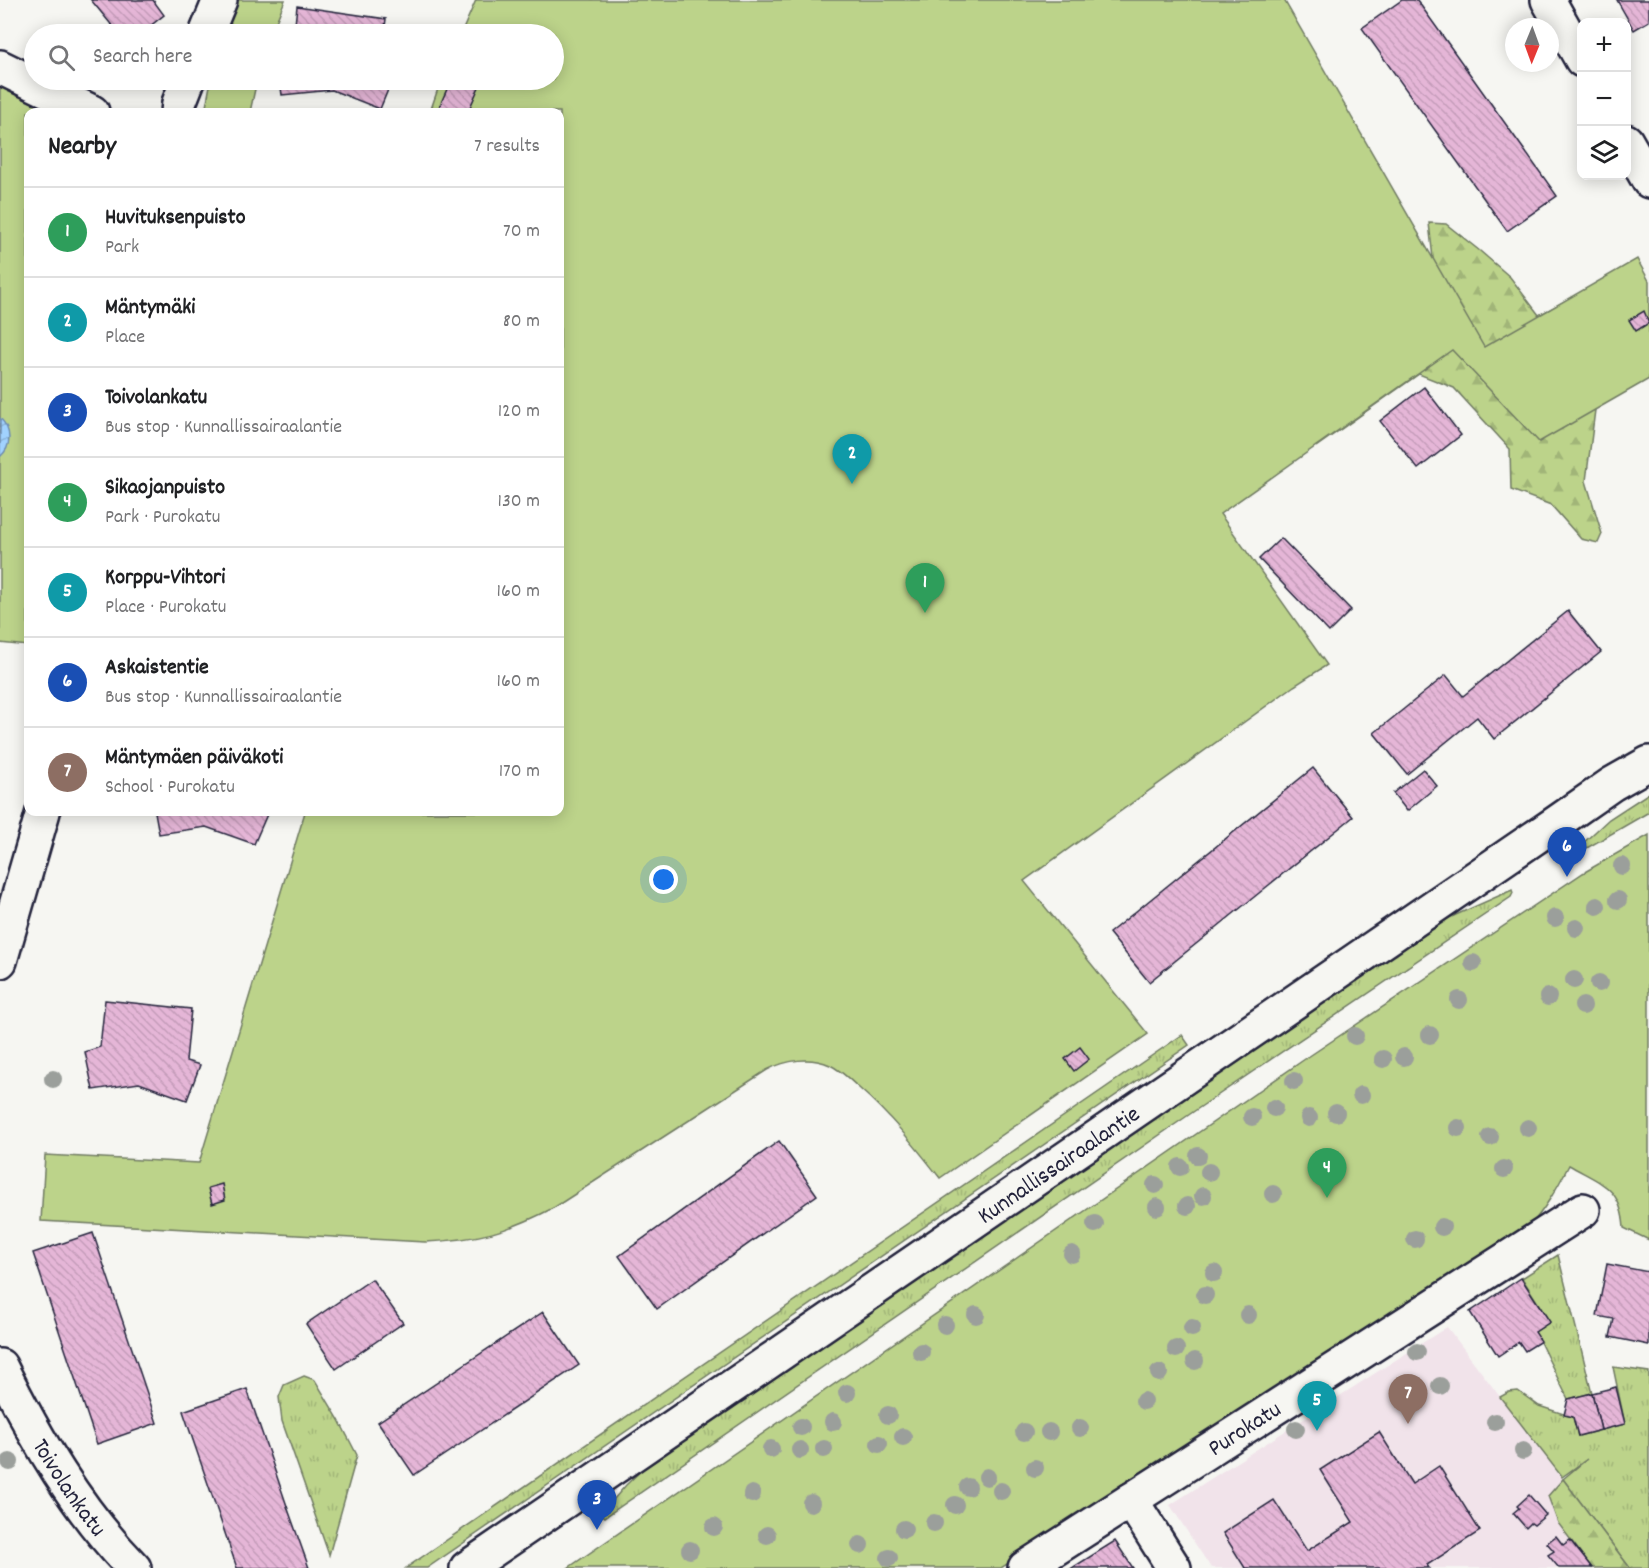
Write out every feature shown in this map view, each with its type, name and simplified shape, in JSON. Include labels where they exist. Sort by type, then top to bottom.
[{"type":"street","points":[[210,24],[220,0]]},
{"type":"street","points":[[1548,0],[1577,53]]},
{"type":"street","points":[[0,68],[24,79]]},
{"type":"street","points":[[46,90],[84,108]]},
{"type":"street","points":[[179,108],[185,90]]},
{"type":"street","points":[[1631,150],[1649,181]]},
{"type":"street","name":"Kunnallissairaalantie","points":[[467,1568],[1565,816],[1612,784],[1649,763]]},
{"type":"street","points":[[0,961],[42,816]]},
{"type":"street","name":"Purokatu","points":[[1025,1568],[1583,1210]]},
{"type":"street","name":"Toivolankatu","points":[[0,1366],[18,1404],[78,1504],[134,1568]]},
{"type":"street","points":[[1131,1500],[1174,1568]]},
{"type":"shaded area","points":[[1447,1327],[1630,1568],[1211,1568],[1170,1505]]},
{"type":"green space","points":[[237,0],[285,0],[275,24],[229,24]]},
{"type":"green space","points":[[476,0],[1284,0],[1484,347],[1637,259],[1649,281],[1649,379],[1539,442],[1452,350],[1220,514],[1327,665],[1294,686],[1024,881],[1148,1034],[940,1178],[892,1120],[842,1072],[822,1062],[798,1060],[767,1070],[555,1207],[507,1229],[477,1237],[425,1242],[41,1221],[45,1155],[199,1163],[304,816],[564,816],[564,108],[431,108],[438,90],[564,90],[564,24],[465,24]]},
{"type":"green space","points":[[0,82],[51,108],[24,108],[24,646],[0,643]]},
{"type":"green space","points":[[209,90],[255,90],[251,108],[206,108]]},
{"type":"green space","points":[[1429,223],[1446,224],[1480,251],[1510,277],[1539,315],[1567,300],[1595,410],[1586,481],[1602,534],[1598,543],[1581,539],[1551,505],[1511,490],[1510,449],[1454,388],[1419,374],[1316,447],[1433,258]]},
{"type":"green space","points":[[1649,793],[1649,812],[1587,848],[1580,846],[1609,819]]},
{"type":"green space","points":[[1649,835],[1649,1240],[1624,1228],[1619,1204],[1608,1188],[1569,1165],[1545,1206],[1527,1229],[1001,1568],[568,1568],[1305,1059],[1583,873]]},
{"type":"green space","points":[[1512,890],[1511,897],[1193,1112],[605,1517],[601,1514],[650,1462],[1431,926]]},
{"type":"green space","points":[[1182,1035],[1189,1045],[427,1568],[406,1568]]},
{"type":"green space","points":[[1558,1255],[1592,1393],[1568,1399],[1535,1332],[1550,1322],[1522,1278]]},
{"type":"green space","points":[[1613,1367],[1649,1372],[1649,1568],[1630,1568],[1563,1479],[1587,1459],[1562,1477],[1500,1397],[1509,1392],[1518,1391],[1539,1406],[1573,1417],[1578,1436],[1625,1424]]},
{"type":"green space","points":[[304,1376],[315,1380],[357,1455],[329,1555],[282,1421],[279,1397],[284,1385]]},
{"type":"green space","points":[[1563,1479],[1630,1568],[1592,1568],[1558,1523],[1548,1496]]},
{"type":"water","points":[[0,418],[7,428],[9,438],[7,448],[0,457]]},
{"type":"building","points":[[91,0],[153,0],[164,15],[153,24],[111,24]]},
{"type":"building","points":[[1402,0],[1417,0],[1557,196],[1507,231],[1362,28]]},
{"type":"building","points":[[1617,0],[1649,0],[1649,21],[1634,30],[1631,18],[1627,18]]},
{"type":"building","points":[[297,6],[386,19],[385,24],[295,24]]},
{"type":"building","points":[[281,90],[332,90],[282,95]]},
{"type":"building","points":[[332,90],[388,90],[380,108]]},
{"type":"building","points":[[447,90],[478,90],[470,108],[439,108]]},
{"type":"building","points":[[1644,311],[1649,323],[1636,331],[1629,320]]},
{"type":"building","points":[[1424,387],[1461,435],[1418,469],[1380,421]]},
{"type":"building","points":[[1281,538],[1351,610],[1329,632],[1259,559]]},
{"type":"building","points":[[1568,611],[1601,652],[1494,739],[1477,717],[1407,774],[1374,733],[1446,675],[1463,696]]},
{"type":"building","points":[[1313,768],[1353,817],[1149,982],[1109,933]]},
{"type":"building","points":[[1423,769],[1437,786],[1407,811],[1393,793]]},
{"type":"building","points":[[156,816],[266,816],[254,844],[206,827],[159,834]]},
{"type":"building","points":[[105,1000],[191,1009],[186,1061],[200,1065],[187,1100],[139,1083],[93,1090],[85,1052],[100,1047]]},
{"type":"building","points":[[1080,1047],[1089,1059],[1074,1071],[1065,1059]]},
{"type":"building","points":[[779,1141],[817,1195],[657,1309],[619,1256]]},
{"type":"building","points":[[222,1184],[225,1200],[212,1204],[208,1188]]},
{"type":"building","points":[[93,1233],[157,1423],[97,1444],[33,1253]]},
{"type":"building","points":[[1607,1264],[1649,1272],[1649,1345],[1610,1337],[1614,1319],[1597,1316]]},
{"type":"building","points":[[1521,1278],[1550,1322],[1535,1332],[1541,1341],[1525,1351],[1519,1342],[1498,1356],[1470,1312]]},
{"type":"building","points":[[372,1279],[403,1323],[336,1369],[306,1324]]},
{"type":"building","points":[[543,1312],[579,1365],[414,1475],[378,1422]]},
{"type":"building","points":[[1616,1387],[1625,1424],[1601,1430],[1592,1393]]},
{"type":"building","points":[[247,1389],[309,1568],[237,1568],[183,1411]]},
{"type":"building","points":[[1592,1393],[1601,1430],[1578,1436],[1573,1417],[1564,1415],[1568,1399]]},
{"type":"building","points":[[1379,1432],[1412,1484],[1439,1466],[1480,1531],[1427,1565],[1429,1568],[1245,1568],[1223,1533],[1274,1500],[1307,1551],[1353,1522],[1320,1470]]},
{"type":"building","points":[[1529,1495],[1546,1515],[1534,1525],[1531,1523],[1526,1528],[1513,1513]]},
{"type":"building","points":[[1556,1536],[1563,1545],[1570,1540],[1592,1568],[1559,1568],[1548,1555],[1554,1551],[1547,1543]]},
{"type":"building","points":[[1115,1541],[1133,1568],[1072,1568]]},
{"type":"place","name":"Mäntymäki","points":[[852,484]]},
{"type":"place","name":"Huvituksenpuisto","points":[[925,613]]},
{"type":"place","name":"Askaistentie","points":[[1567,877]]},
{"type":"place","name":"Sikaojanpuisto","points":[[1327,1198]]},
{"type":"place","name":"Mäntymäen päiväkoti","points":[[1408,1424]]},
{"type":"place","name":"Korppu-Vihtori","points":[[1317,1431]]},
{"type":"place","name":"Toivolankatu","points":[[597,1530]]}]
